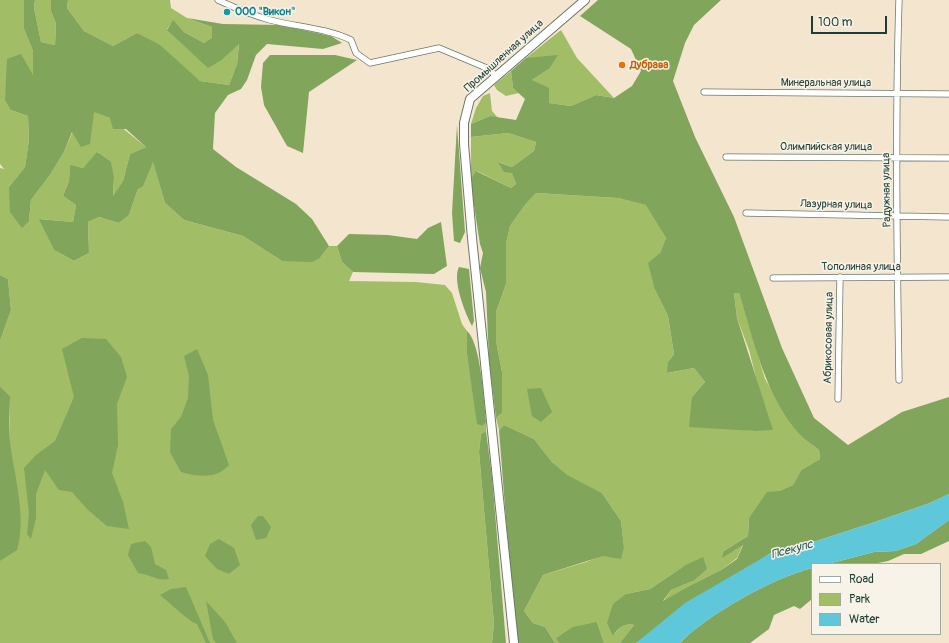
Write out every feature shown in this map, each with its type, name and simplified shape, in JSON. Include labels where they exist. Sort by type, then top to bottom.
[{"type":"main road","name":"Промышленная улица","points":[[514,643],[472,238],[464,144],[464,123],[470,99],[586,0]]},
{"type":"street","points":[[218,0],[241,11],[270,20],[339,34],[351,40],[356,53],[370,63],[439,48],[489,69],[496,76]]},
{"type":"street","name":"Радужная улица","points":[[899,0],[896,55],[899,380]]},
{"type":"street","name":"Минеральная улица","points":[[704,92],[949,94]]},
{"type":"street","name":"Олимпийская улица","points":[[726,157],[949,158]]},
{"type":"street","name":"Лазурная улица","points":[[746,213],[949,217]]},
{"type":"street","name":"Абрикосовая улица","points":[[838,399],[840,277]]},
{"type":"street","name":"Тополиная улица","points":[[773,278],[949,278]]},
{"type":"green space","points":[[0,0],[24,0],[24,29],[33,51],[33,76],[11,110],[28,116],[29,140],[25,167],[9,187],[29,221],[31,200],[50,175],[64,152],[73,131],[93,111],[110,118],[146,147],[130,154],[123,181],[113,197],[114,179],[98,152],[83,168],[70,166],[69,181],[63,196],[76,205],[73,222],[40,219],[54,250],[74,261],[89,253],[88,222],[99,217],[119,223],[129,215],[138,189],[143,187],[153,161],[165,203],[184,220],[243,236],[282,261],[320,258],[329,246],[337,246],[342,262],[353,272],[349,281],[416,282],[445,285],[452,293],[462,324],[467,331],[467,354],[474,395],[483,426],[486,422],[486,431],[481,434],[479,452],[494,624],[492,643],[0,643],[0,561],[19,501],[9,440],[10,396],[0,386],[0,341],[11,310],[8,279],[0,275],[0,168],[4,169],[0,164]]},
{"type":"green space","points":[[24,0],[35,0],[34,8],[41,42],[55,45],[56,24],[51,11],[51,0],[68,0],[67,8],[84,31],[113,46],[137,33],[160,45],[200,81],[229,85],[237,64],[239,44],[223,59],[208,68],[167,30],[173,20],[184,32],[204,43],[212,38],[212,27],[187,18],[223,24],[279,25],[331,36],[342,43],[323,49],[267,44],[256,55],[247,80],[241,89],[228,95],[215,113],[213,149],[236,167],[296,204],[312,219],[329,246],[320,258],[312,262],[282,261],[243,236],[184,220],[165,203],[153,162],[143,187],[138,189],[129,215],[119,223],[99,217],[88,222],[89,253],[74,261],[54,250],[39,219],[73,222],[76,205],[63,196],[69,181],[70,165],[83,168],[97,152],[111,162],[114,178],[113,196],[123,181],[130,154],[146,147],[126,129],[113,129],[110,118],[94,112],[90,144],[81,147],[72,132],[64,152],[50,175],[31,200],[29,221],[22,228],[10,212],[9,187],[25,167],[29,140],[28,116],[11,110],[5,100],[7,59],[21,54],[33,75],[33,51],[24,29]]},
{"type":"green space","points":[[35,0],[51,0],[51,11],[56,24],[55,45],[41,42],[34,8]]},
{"type":"green space","points":[[68,0],[170,0],[171,8],[187,18],[212,27],[213,38],[204,43],[184,32],[173,21],[167,29],[189,50],[223,59],[239,43],[237,64],[229,85],[200,81],[137,33],[113,46],[84,31],[67,8]]},
{"type":"green space","points":[[598,0],[721,0],[694,25],[685,43],[673,81],[695,137],[734,217],[782,348],[814,418],[848,445],[902,412],[949,397],[949,494],[930,503],[875,522],[801,546],[771,553],[636,643],[620,643],[634,625],[622,627],[613,636],[607,623],[613,604],[626,594],[650,589],[684,566],[703,557],[707,569],[693,581],[671,590],[663,601],[721,570],[737,559],[743,545],[722,558],[724,551],[748,536],[749,518],[767,492],[779,491],[793,485],[801,470],[820,459],[819,450],[800,435],[778,403],[769,385],[739,293],[734,293],[737,318],[773,430],[755,431],[689,427],[692,397],[705,382],[694,368],[667,373],[668,362],[674,354],[668,316],[655,290],[648,263],[660,253],[666,238],[646,205],[618,198],[536,193],[525,205],[510,226],[506,244],[506,284],[496,312],[496,341],[502,372],[502,413],[496,418],[489,360],[486,292],[480,268],[483,253],[480,244],[471,179],[476,171],[511,188],[516,184],[512,173],[504,172],[498,162],[512,167],[534,151],[536,142],[508,133],[471,137],[471,124],[490,116],[516,120],[525,99],[513,88],[511,71],[526,58],[558,55],[549,69],[532,80],[549,88],[549,103],[571,106],[596,95],[614,98],[632,86],[641,71],[631,49],[580,16]]},
{"type":"green space","points":[[561,30],[577,58],[614,98],[596,95],[571,106],[549,103],[532,80],[549,69],[537,58],[526,58]]},
{"type":"green space","points":[[270,55],[335,55],[357,60],[309,92],[303,153],[287,146],[264,105],[261,87],[263,63]]},
{"type":"green space","points":[[511,71],[513,88],[519,93],[506,96],[497,90],[494,85]]},
{"type":"green space","points":[[490,93],[492,111],[499,119],[490,116],[471,124],[476,108],[483,96]]},
{"type":"green space","points":[[457,125],[465,232],[460,243],[454,241],[452,213]]},
{"type":"green space","points":[[508,133],[536,142],[534,151],[512,167],[499,162],[512,172],[516,184],[511,188],[477,171],[471,179],[471,137]]},
{"type":"green space","points":[[536,193],[618,198],[647,205],[666,238],[660,253],[655,290],[668,316],[674,354],[668,362],[668,373],[694,368],[705,382],[692,397],[727,428],[755,431],[759,389],[749,350],[737,318],[734,293],[739,293],[765,379],[800,435],[819,450],[820,459],[801,470],[793,485],[779,491],[749,518],[748,536],[724,551],[735,550],[743,544],[737,558],[721,570],[689,586],[663,602],[671,590],[693,581],[684,566],[650,589],[626,594],[613,636],[624,625],[634,625],[620,643],[604,643],[597,622],[557,637],[559,643],[555,643],[545,627],[533,623],[524,611],[543,575],[586,562],[624,547],[621,521],[602,493],[567,476],[552,462],[534,439],[504,425],[499,430],[496,418],[502,413],[502,372],[496,341],[496,312],[506,284],[506,244],[510,226],[525,205]]},
{"type":"green space","points":[[441,222],[447,266],[434,274],[353,272],[342,262],[337,246],[349,234],[388,235],[417,239],[428,228]]},
{"type":"green space","points":[[459,267],[469,269],[474,321],[472,326],[458,288],[457,273]]},
{"type":"green space","points":[[0,275],[8,279],[11,310],[0,341]]},
{"type":"green space","points":[[467,331],[476,347],[479,360],[486,422],[483,426],[477,424],[467,354]]},
{"type":"green space","points":[[82,338],[106,339],[121,357],[127,377],[117,404],[118,445],[112,473],[123,502],[129,529],[107,526],[88,510],[72,492],[59,490],[45,470],[36,494],[36,518],[31,539],[27,534],[29,513],[24,468],[36,455],[55,441],[74,397],[62,349]]},
{"type":"green space","points":[[197,349],[208,375],[213,420],[229,465],[219,473],[207,476],[181,472],[170,452],[171,429],[181,417],[188,398],[189,376],[184,356]]},
{"type":"green space","points":[[0,386],[10,396],[9,436],[19,496],[21,524],[17,550],[0,561]]},
{"type":"green space","points":[[541,388],[552,412],[541,422],[532,416],[527,389]]},
{"type":"green space","points":[[504,425],[534,439],[552,462],[567,475],[602,493],[621,521],[624,547],[621,559],[603,556],[543,575],[524,611],[533,623],[545,627],[555,643],[518,643],[511,584],[499,430]]},
{"type":"green space","points":[[486,431],[492,477],[506,643],[492,643],[494,624],[479,452],[481,434]]},
{"type":"green space","points":[[258,516],[263,516],[271,527],[266,538],[256,540],[251,525]]},
{"type":"green space","points":[[949,520],[949,541],[921,554],[904,554],[888,561],[878,563],[832,563],[874,552],[895,551],[916,544]]},
{"type":"green space","points":[[219,539],[234,548],[240,565],[229,574],[217,569],[205,556],[210,544]]},
{"type":"green space","points":[[145,541],[151,547],[155,564],[166,570],[169,579],[157,579],[138,573],[128,555],[131,544]]},
{"type":"green space","points":[[811,568],[811,600],[800,609],[794,606],[774,615],[769,629],[750,643],[680,643],[707,620],[742,598],[760,588]]},
{"type":"green space","points":[[186,587],[210,643],[206,643],[197,624],[160,595],[171,589]]},
{"type":"green space","points":[[206,601],[225,622],[237,643],[216,643],[213,639]]},
{"type":"green space","points":[[597,622],[604,643],[559,643],[556,638],[573,627]]},
{"type":"water","name":"Псекупс","points":[[949,494],[949,520],[916,544],[895,551],[874,552],[832,563],[811,563],[811,568],[760,588],[742,598],[707,620],[680,643],[636,643],[685,603],[771,553],[801,546],[930,503]]},
{"type":"place","name":"ООО \"Викон\"","points":[[227,12]]},
{"type":"place","name":"Дубрава","points":[[622,65]]}]
